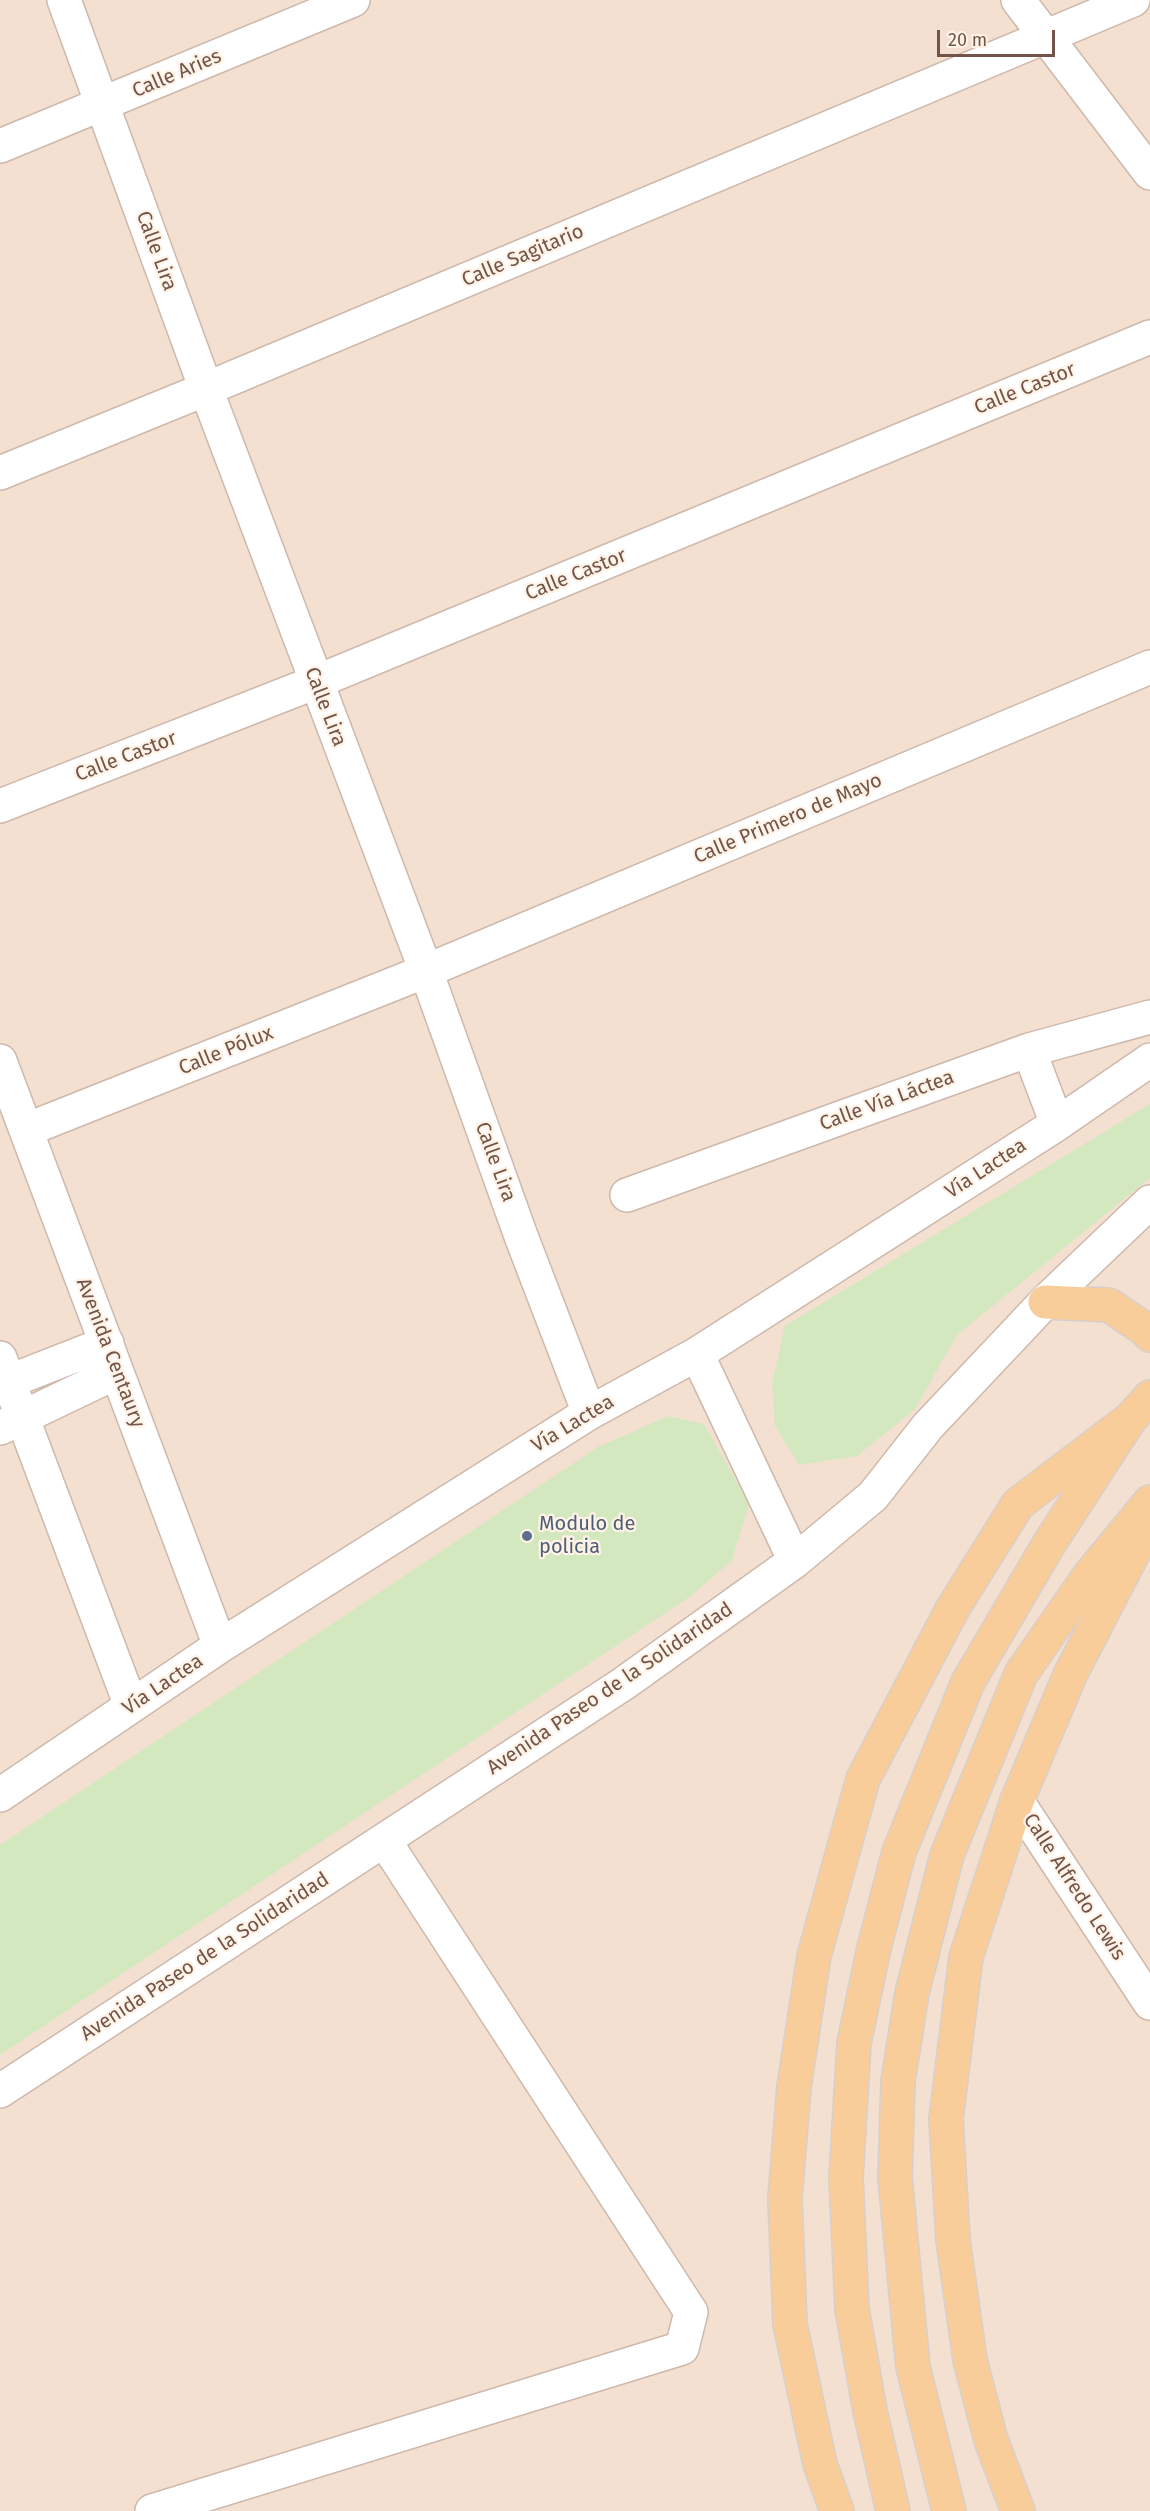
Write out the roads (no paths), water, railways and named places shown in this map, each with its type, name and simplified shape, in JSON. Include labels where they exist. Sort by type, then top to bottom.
[{"type":"main road","points":[[1045,1302],[1109,1305],[1150,1335]]},
{"type":"main road","points":[[837,2511],[820,2464],[790,2324],[785,2198],[794,2087],[814,1956],[863,1779],[953,1608],[1018,1504],[1140,1408]]},
{"type":"main road","points":[[894,2511],[870,2411],[852,2309],[846,2178],[854,2043],[874,1948],[899,1852],[968,1682],[1049,1544],[1140,1408]]},
{"type":"main road","points":[[949,2511],[913,2367],[895,2178],[898,2081],[912,1993],[947,1855],[1021,1674],[1089,1576],[1150,1502]]},
{"type":"main road","points":[[1018,2511],[992,2440],[969,2360],[953,2240],[946,2119],[966,1957],[1017,1801],[1070,1676],[1150,1520]]},
{"type":"street","name":"Calle Lira","points":[[64,0],[206,389],[426,971],[589,1413]]},
{"type":"street","name":"Calle Aries","points":[[0,146],[104,105],[353,0]]},
{"type":"street","points":[[1018,0],[1150,173]]},
{"type":"street","name":"Calle Sagitario","points":[[0,473],[206,389],[1133,0]]},
{"type":"street","name":"Calle Castor","points":[[0,807],[316,682],[1150,337]]},
{"type":"street","name":"Calle Primero de Mayo","points":[[426,971],[1150,667]]},
{"type":"street","name":"Calle Pólux","points":[[26,1131],[426,971]]},
{"type":"street","name":"Calle Vía Láctea","points":[[627,1195],[1029,1050],[1150,1017]]},
{"type":"street","points":[[1029,1050],[1057,1124]]},
{"type":"street","name":"Vía Lactea","points":[[0,1795],[220,1646],[589,1413],[697,1354],[1057,1124],[1150,1060]]},
{"type":"street","name":"Avenida Centaury","points":[[0,1061],[220,1646]]},
{"type":"street","name":"Avenida Paseo de la Solidaridad","points":[[0,2091],[623,1684],[795,1561],[873,1496],[928,1426],[1045,1302],[1150,1202]]},
{"type":"street","points":[[697,1354],[795,1561]]},
{"type":"street","points":[[112,1357],[3,1375],[11,1422],[131,1706]]},
{"type":"street","points":[[11,1422],[112,1357]]},
{"type":"street","name":"Calle Alfredo Lewis","points":[[1017,1801],[1150,2003]]},
{"type":"street","points":[[152,2511],[682,2348],[691,2312],[384,1840]]},
{"type":"place","name":"Modulo de policia","points":[[527,1536]]}]
